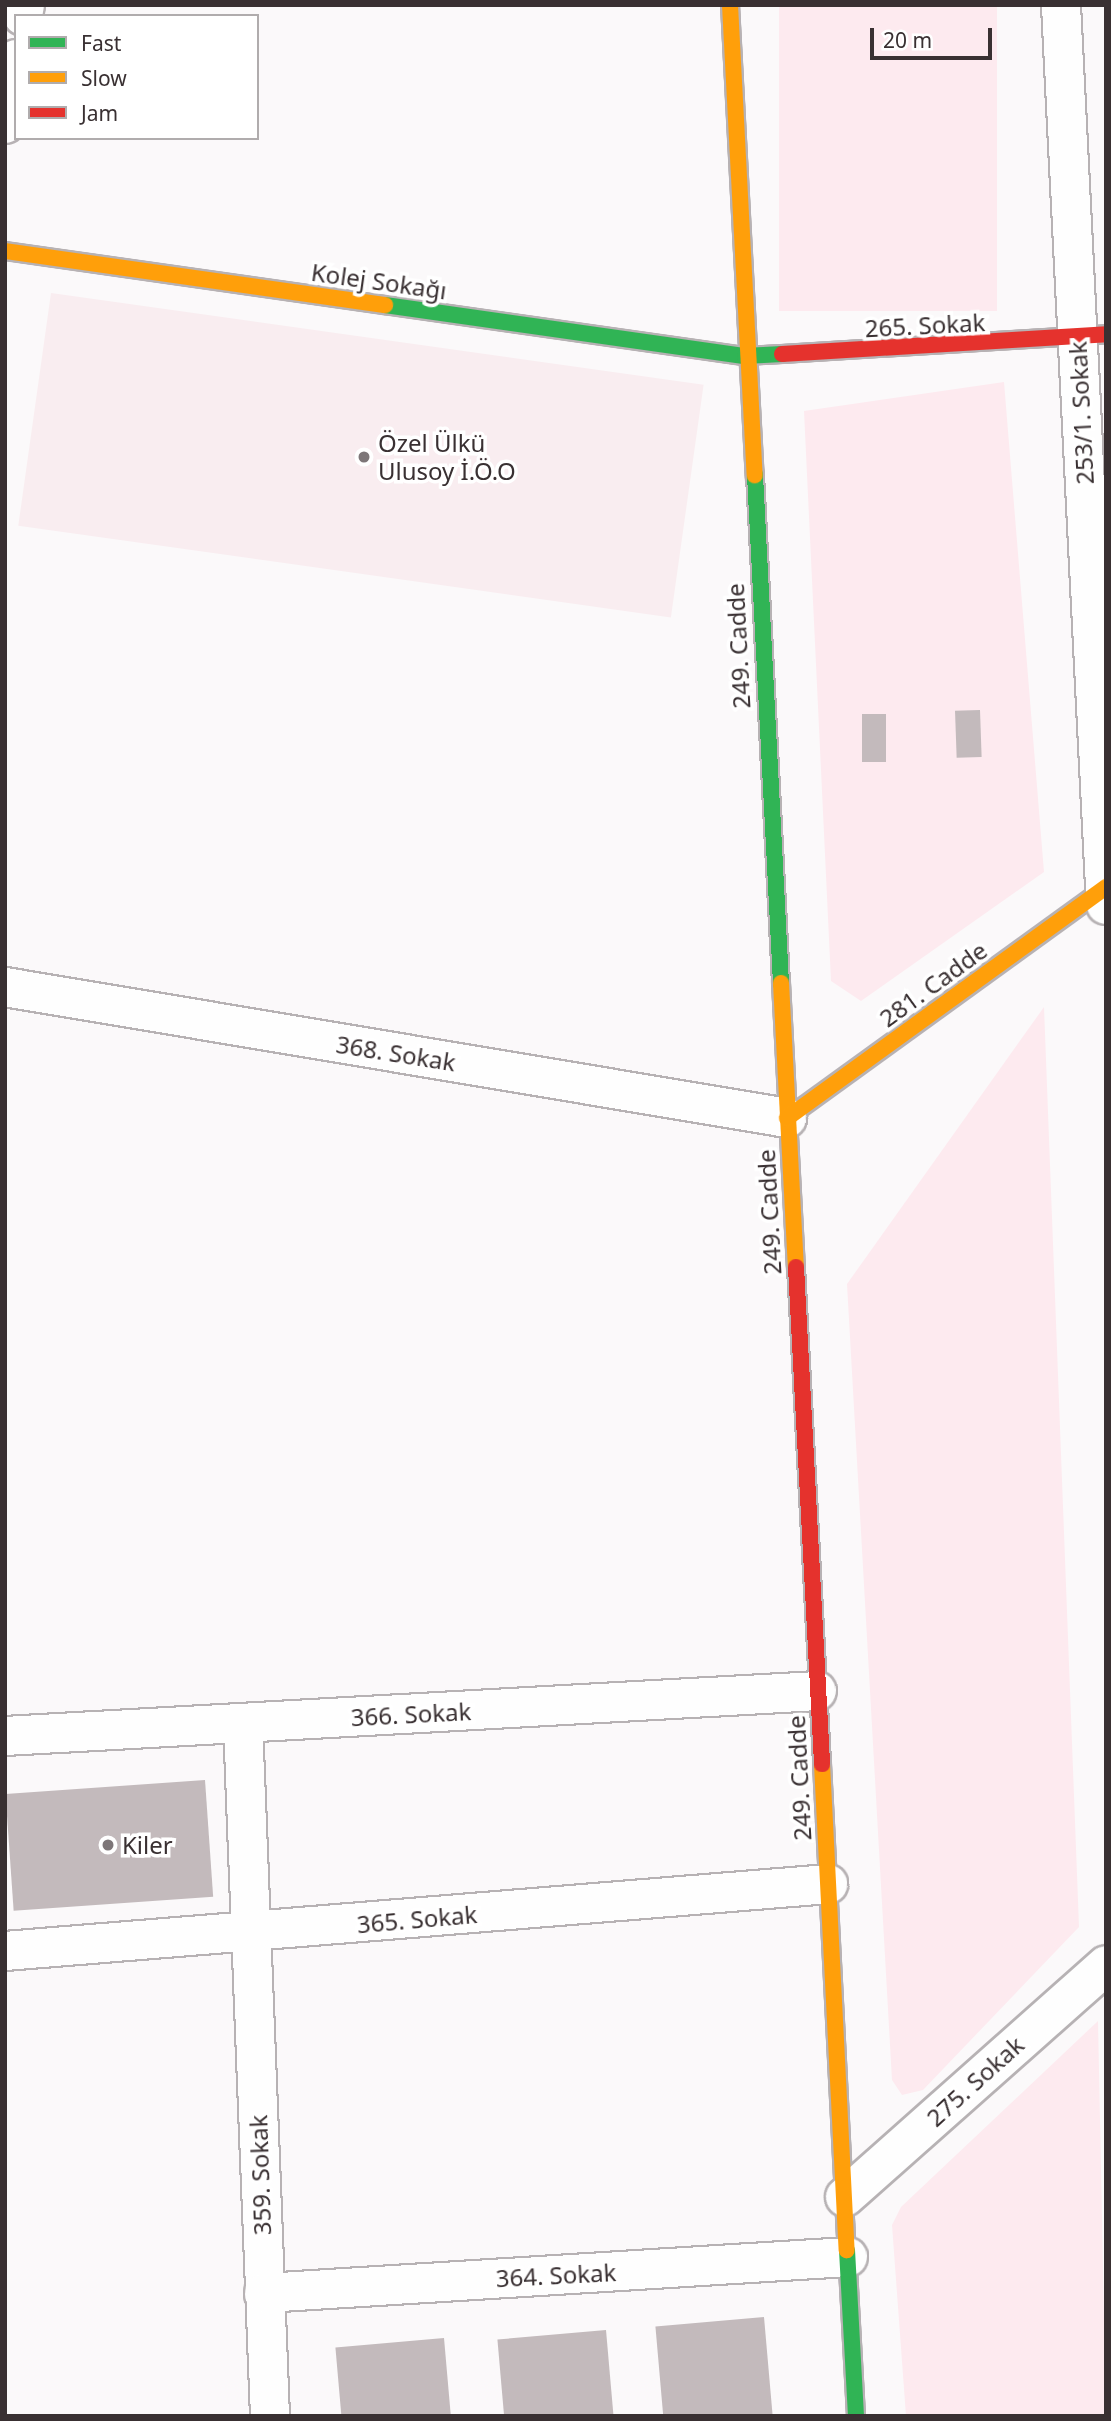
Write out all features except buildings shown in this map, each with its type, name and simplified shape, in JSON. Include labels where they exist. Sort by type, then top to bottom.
[{"type":"street","name":"249. Cadde","points":[[730,5],[746,356],[856,2416]]},
{"type":"street","name":"253/1. Sokak","points":[[1060,5],[1092,337],[1105,893]]},
{"type":"street","points":[[5,124],[14,72]]},
{"type":"street","name":"Kolej Sokağı","points":[[5,251],[746,356]]},
{"type":"street","name":"265. Sokak","points":[[746,356],[1092,337]]},
{"type":"street","name":"281. Cadde","points":[[787,1118],[1105,893]]},
{"type":"street","name":"368. Sokak","points":[[5,987],[787,1118]]},
{"type":"street","name":"366. Sokak","points":[[5,1736],[817,1691]]},
{"type":"street","name":"359. Sokak","points":[[243,1723],[270,2416]]},
{"type":"street","name":"365. Sokak","points":[[5,1951],[253,1934],[828,1884]]},
{"type":"street","name":"275. Sokak","points":[[845,2197],[1106,1965]]},
{"type":"street","name":"364. Sokak","points":[[264,2293],[848,2258]]},
{"type":"shaded area","points":[[779,5],[997,5],[997,311],[779,311]]},
{"type":"shaded area","name":"Özel Ülkü Ulusoy İ.Ö.O","points":[[51,293],[704,385],[671,617],[18,526]]},
{"type":"shaded area","points":[[1004,382],[1044,872],[861,1001],[831,981],[804,411]]},
{"type":"shaded area","points":[[1044,1007],[1079,1927],[923,2090],[902,2095],[892,2080],[847,1284]]},
{"type":"shaded area","points":[[1098,2021],[1106,2416],[906,2416],[892,2225],[901,2207]]},
{"type":"traffic: fast","points":[[385,305],[745,356],[782,354]]},
{"type":"traffic: fast","points":[[755,475],[781,983]]},
{"type":"traffic: fast","points":[[847,2250],[856,2416]]},
{"type":"traffic: slow","points":[[730,5],[755,475]]},
{"type":"traffic: slow","points":[[5,251],[385,305]]},
{"type":"traffic: slow","points":[[787,1118],[1106,887]]},
{"type":"traffic: slow","points":[[781,983],[796,1267]]},
{"type":"traffic: slow","points":[[822,1764],[847,2250]]},
{"type":"traffic: jam","points":[[782,354],[1106,334]]},
{"type":"traffic: jam","points":[[796,1267],[822,1764]]},
{"type":"place","name":"Özel Ülkü Ulusoy İ.Ö.O","points":[[364,457]]},
{"type":"place","name":"Kiler","points":[[108,1845]]}]
